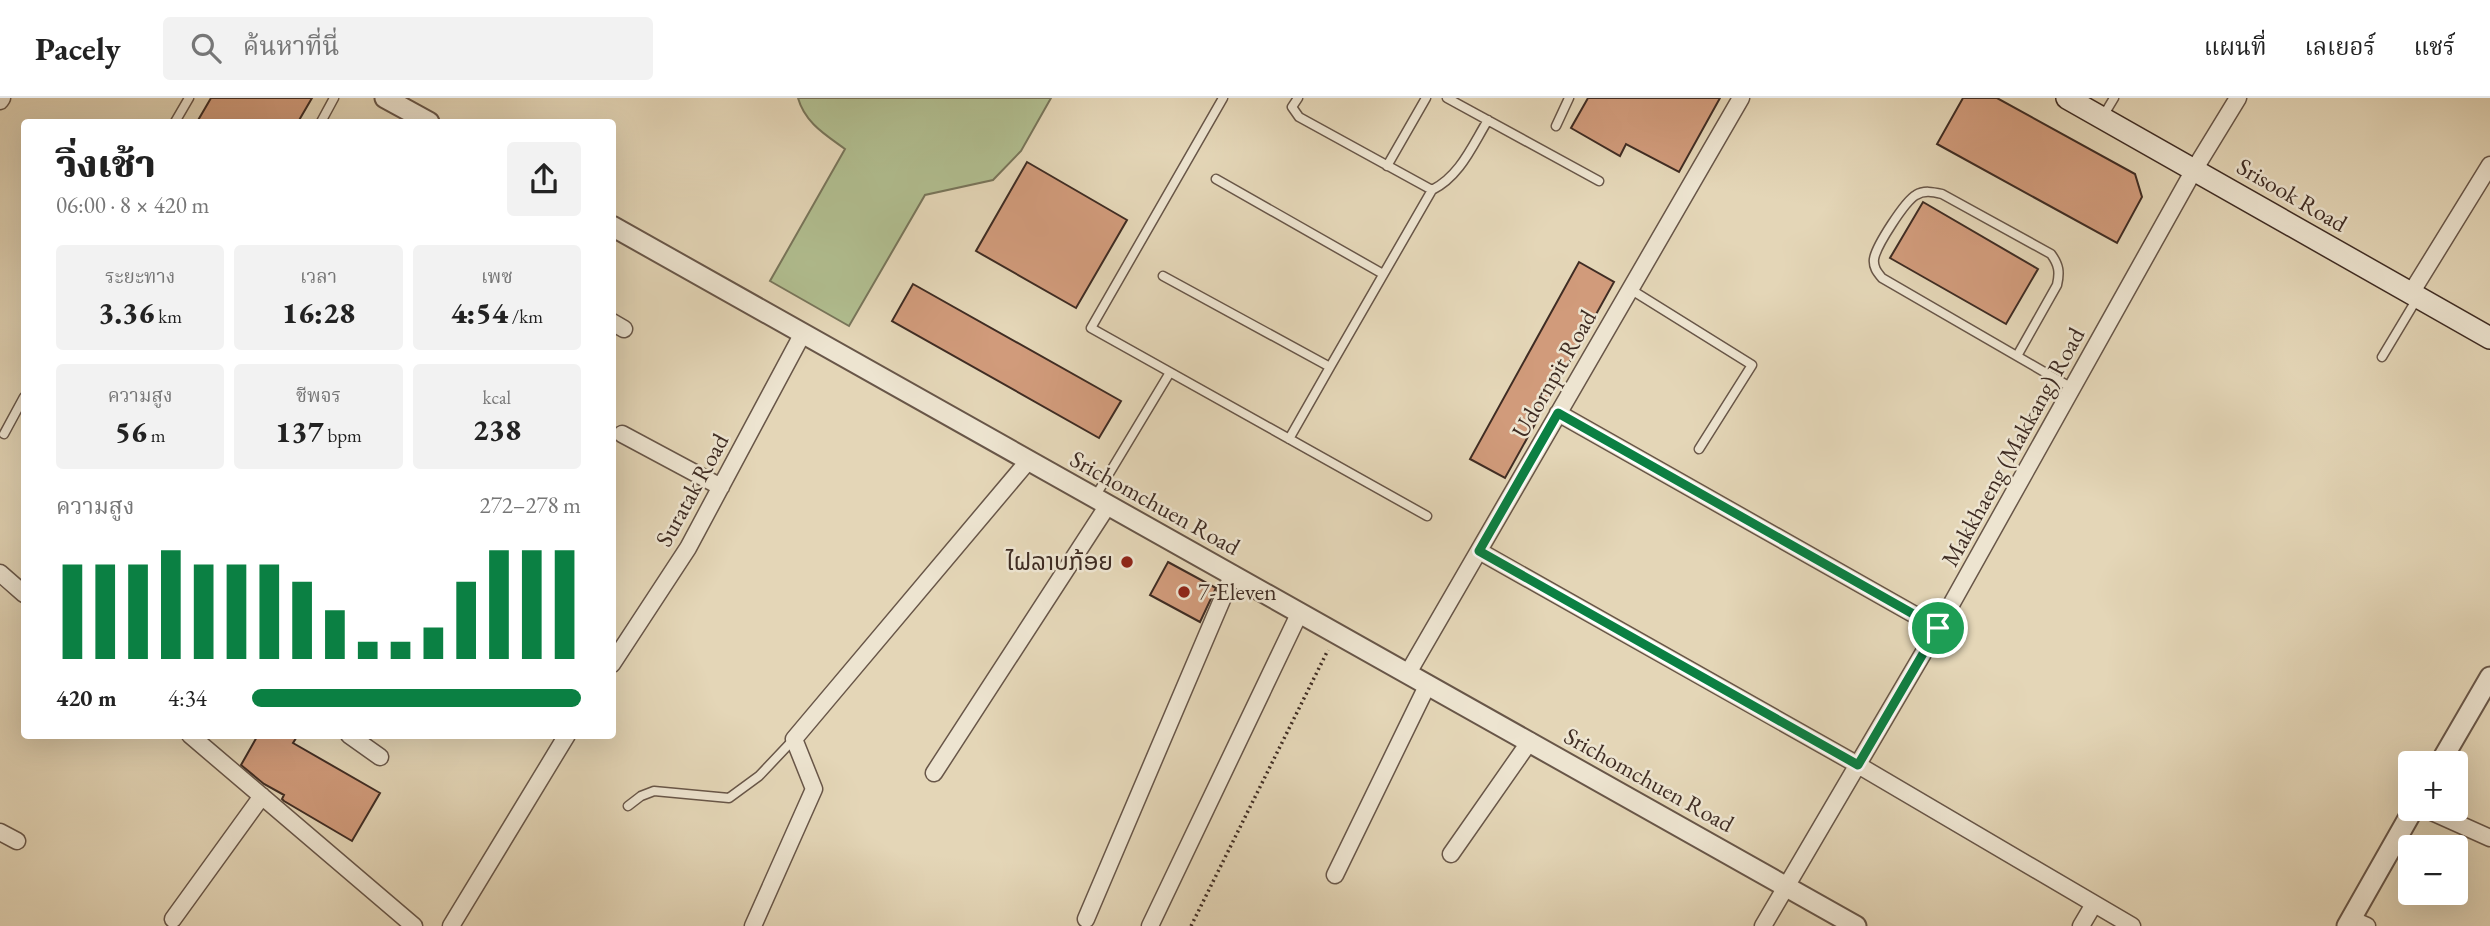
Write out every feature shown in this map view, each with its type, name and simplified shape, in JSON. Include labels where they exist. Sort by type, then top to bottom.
[{"type":"main road","name":"Srisook Road","points":[[2067,98],[2490,338]]},
{"type":"street","points":[[385,98],[413,113]]},
{"type":"street","name":"Udornpit Road","points":[[1408,673],[1741,98]]},
{"type":"street","name":"Makkhaeng (Makkang) Road","points":[[1763,926],[1938,628],[2194,170],[2238,98]]},
{"type":"street","points":[[2414,295],[2490,165]]},
{"type":"street","name":"Srichomchuen Road","points":[[616,228],[1856,926]]},
{"type":"street","name":"Suratak Road","points":[[616,658],[688,548],[803,333]]},
{"type":"street","points":[[1558,413],[1938,628]]},
{"type":"street","points":[[622,434],[721,486]]},
{"type":"street","points":[[753,926],[814,789],[794,739],[1029,460]]},
{"type":"street","points":[[934,773],[1102,501]]},
{"type":"street","points":[[1479,551],[1858,765],[2132,926]]},
{"type":"street","points":[[0,573],[21,591]]},
{"type":"street","points":[[1086,919],[1233,575]]},
{"type":"street","points":[[1150,926],[1300,612]]},
{"type":"street","points":[[1335,875],[1428,684]]},
{"type":"street","points":[[2448,751],[2488,684]]},
{"type":"street","points":[[195,739],[414,926]]},
{"type":"street","points":[[355,739],[380,757]]},
{"type":"street","points":[[450,926],[565,739]]},
{"type":"street","points":[[1451,854],[1530,741]]},
{"type":"street","points":[[173,919],[262,796]]},
{"type":"street","points":[[2355,924],[2407,821]]},
{"type":"street","points":[[2452,821],[2490,838]]},
{"type":"street","points":[[0,832],[17,841]]},
{"type":"street","points":[[2081,926],[2094,904]]},
{"type":"lane","points":[[177,119],[189,98]]},
{"type":"lane","points":[[323,119],[334,98]]},
{"type":"lane","points":[[1223,98],[1091,328],[1427,516]]},
{"type":"lane","points":[[1298,98],[1292,107],[1299,117],[1432,190]]},
{"type":"lane","points":[[1387,166],[1426,98]]},
{"type":"lane","points":[[1447,98],[1599,181]]},
{"type":"lane","points":[[1556,126],[1569,98]]},
{"type":"lane","points":[[2102,118],[2114,98]]},
{"type":"lane","points":[[1289,439],[1432,190],[1445,184],[1459,169],[1488,120]]},
{"type":"lane","points":[[1216,179],[1383,274]]},
{"type":"lane","points":[[2017,356],[2057,285],[2060,274],[2058,263],[2051,254],[1942,194],[1929,191],[1917,194],[1907,202],[1877,250],[1873,260],[1875,270],[1882,278],[2072,388]]},
{"type":"lane","points":[[1163,276],[1330,367]]},
{"type":"lane","points":[[1630,289],[1752,365],[1699,449]]},
{"type":"lane","points":[[2382,357],[2414,295]]},
{"type":"lane","points":[[1102,501],[1169,374]]},
{"type":"lane","points":[[4,434],[21,403]]},
{"type":"lane","points":[[628,806],[641,796],[654,791],[729,798],[759,776],[794,739]]},
{"type":"path","points":[[1191,926],[1337,633]]},
{"type":"green space","points":[[798,98],[1051,98],[1021,151],[993,180],[925,195],[849,326],[770,281],[845,149],[811,121]]},
{"type":"building","points":[[211,98],[312,98],[300,119],[199,119]]},
{"type":"building","points":[[1588,98],[1720,98],[1679,172],[1626,144],[1620,156],[1571,128]]},
{"type":"building","points":[[1963,98],[1997,98],[2135,174],[2142,197],[2117,243],[1937,144]]},
{"type":"building","points":[[1027,162],[1127,220],[1076,308],[976,251]]},
{"type":"building","points":[[1923,202],[2038,269],[2006,324],[1890,258]]},
{"type":"building","points":[[1579,262],[1614,282],[1505,478],[1470,459]]},
{"type":"building","points":[[913,284],[1121,401],[1099,438],[892,321]]},
{"type":"building","name":"7-Eleven","points":[[1168,562],[1216,588],[1200,622],[1150,595]]},
{"type":"building","points":[[256,739],[296,739],[293,743],[380,793],[352,841],[284,801],[284,795],[264,784],[241,765]]},
{"type":"place","name":"ໄຝລາບກ້ອຍ","points":[[1127,562]]},
{"type":"place","name":"7-Eleven","points":[[1184,592]]},
{"type":"route","points":[[1558,413],[1938,628],[1858,765],[1479,551],[1558,413]]}]
